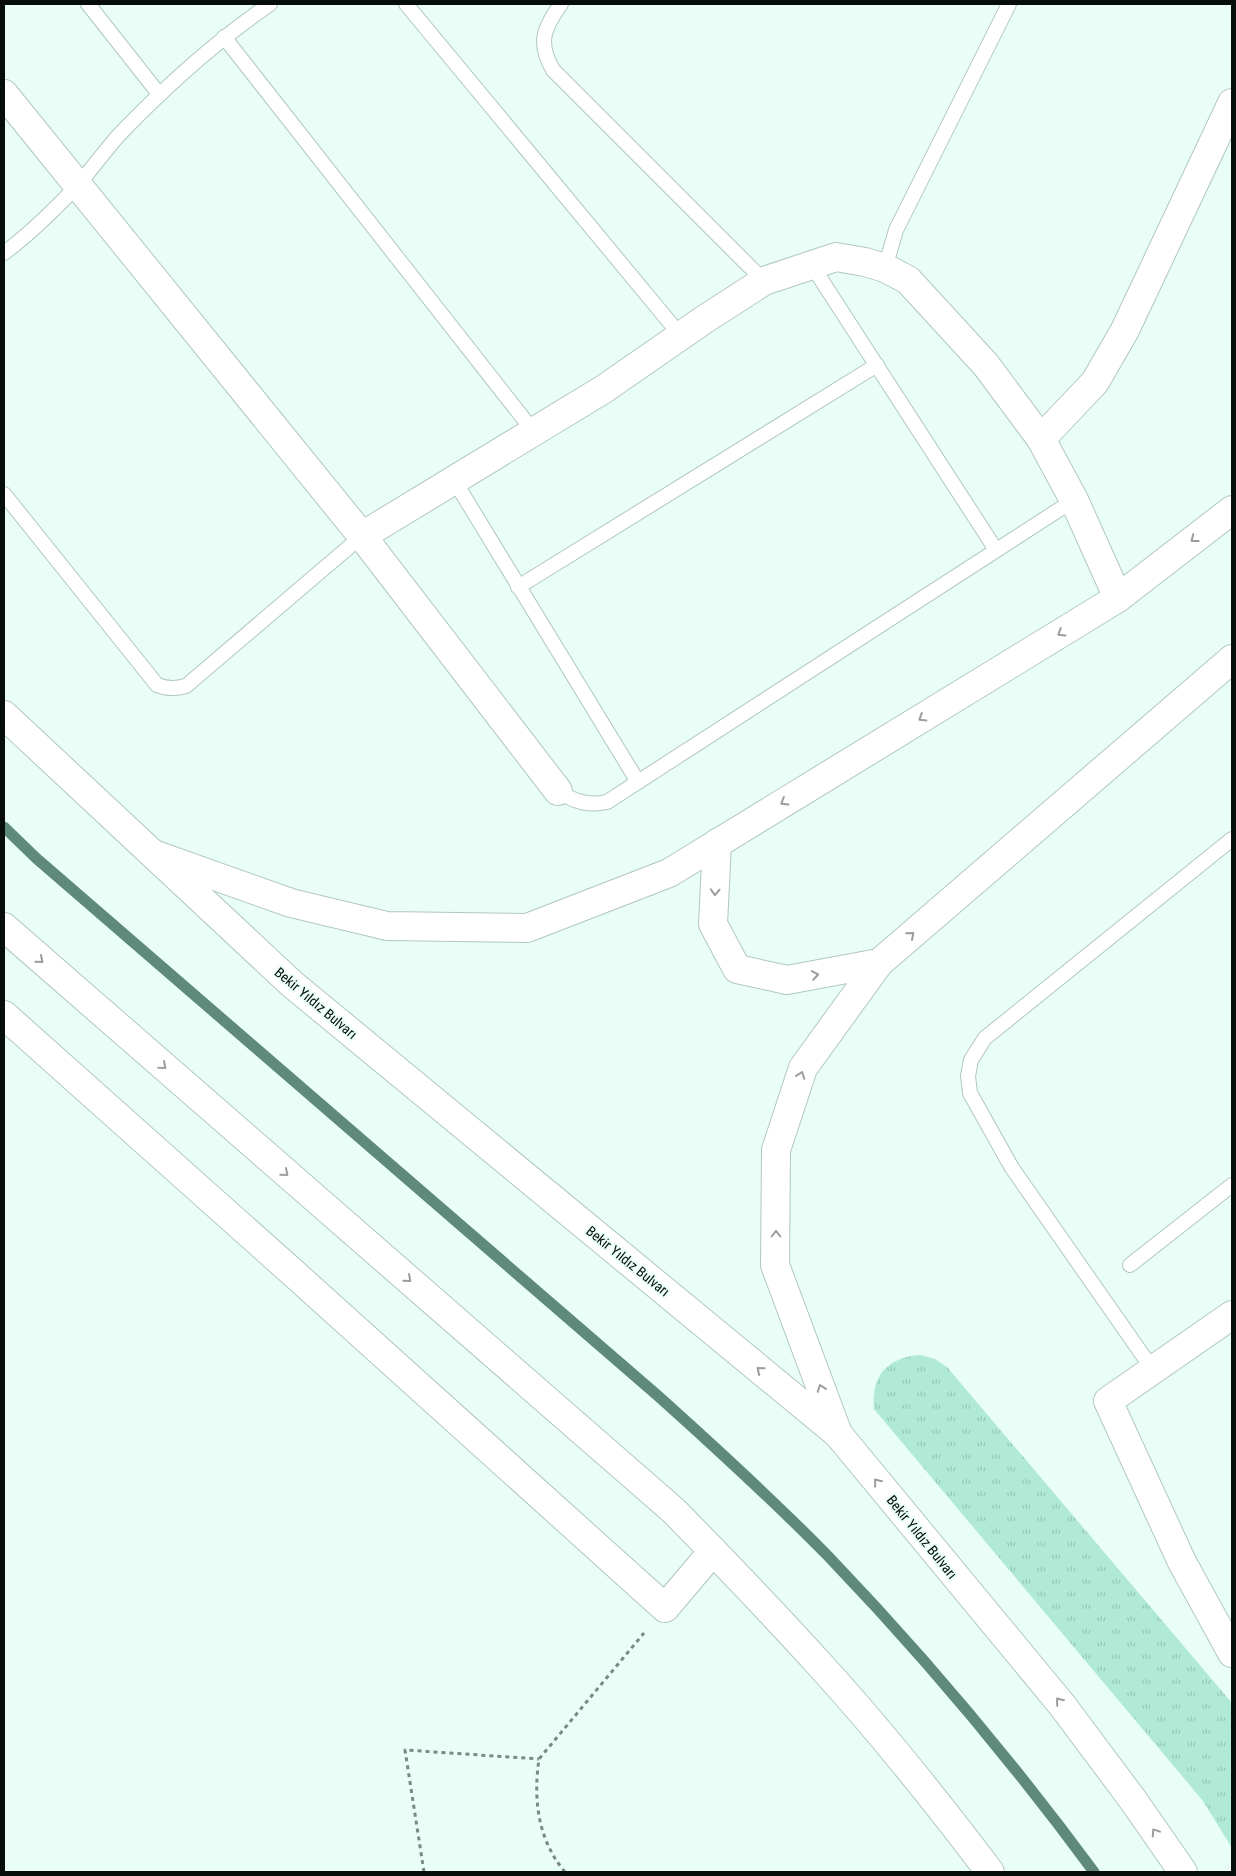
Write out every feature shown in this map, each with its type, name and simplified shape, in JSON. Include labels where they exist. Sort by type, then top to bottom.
[{"type":"street","points":[[4,94],[362,536],[558,791]]},
{"type":"street","points":[[1041,439],[1095,382],[1125,330],[1232,102]]},
{"type":"street","points":[[362,536],[604,389],[764,281],[836,257],[885,268],[908,280],[986,365],[1041,439],[1074,500],[1118,598]]},
{"type":"street","points":[[153,854],[291,903],[387,926],[527,928],[669,873],[1118,598],[1232,510]]},
{"type":"street","points":[[838,1434],[776,1265],[776,1150],[803,1068],[879,963],[1232,659]]},
{"type":"street","name":"Bekir Yıldız Bulvarı","points":[[4,715],[292,984],[838,1434],[1062,1706],[1133,1800],[1183,1872]]},
{"type":"street","points":[[717,843],[713,924],[737,969],[786,980],[879,963]]},
{"type":"street","points":[[4,927],[674,1510],[750,1588],[830,1676],[894,1751],[990,1872]]},
{"type":"street","points":[[4,1015],[665,1608],[713,1551]]},
{"type":"street","points":[[1231,1650],[1182,1562],[1108,1402],[1232,1314]]},
{"type":"lane","points":[[88,4],[159,94]]},
{"type":"lane","points":[[4,253],[45,218],[159,94],[224,38],[270,4]]},
{"type":"lane","points":[[406,4],[681,336]]},
{"type":"lane","points":[[561,4],[547,25],[544,37],[544,48],[553,70],[764,281]]},
{"type":"lane","points":[[885,268],[896,230],[1010,4]]},
{"type":"lane","points":[[224,38],[534,432]]},
{"type":"lane","points":[[811,264],[996,550]]},
{"type":"lane","points":[[518,586],[877,365]]},
{"type":"lane","points":[[454,480],[638,782]]},
{"type":"lane","points":[[4,494],[157,685],[164,688],[186,686],[362,536]]},
{"type":"lane","points":[[558,791],[570,799],[584,804],[607,802],[1074,500]]},
{"type":"lane","points":[[1153,1370],[1012,1168],[970,1093],[968,1076],[971,1060],[985,1038],[1232,839]]},
{"type":"lane","points":[[1130,1265],[1232,1185]]},
{"type":"path","points":[[565,1872],[558,1864],[547,1844],[540,1823],[536,1802],[539,1759],[665,1608]]},
{"type":"path","points":[[424,1872],[405,1750],[539,1759]]},
{"type":"green space","points":[[921,1355],[935,1359],[947,1367],[1232,1703],[1232,1848],[1203,1801],[874,1409],[875,1387],[884,1370],[890,1364],[899,1360]]},
{"type":"waterway","points":[[4,827],[36,858],[657,1395],[765,1494],[828,1556],[933,1671],[999,1750],[1094,1872]]}]
